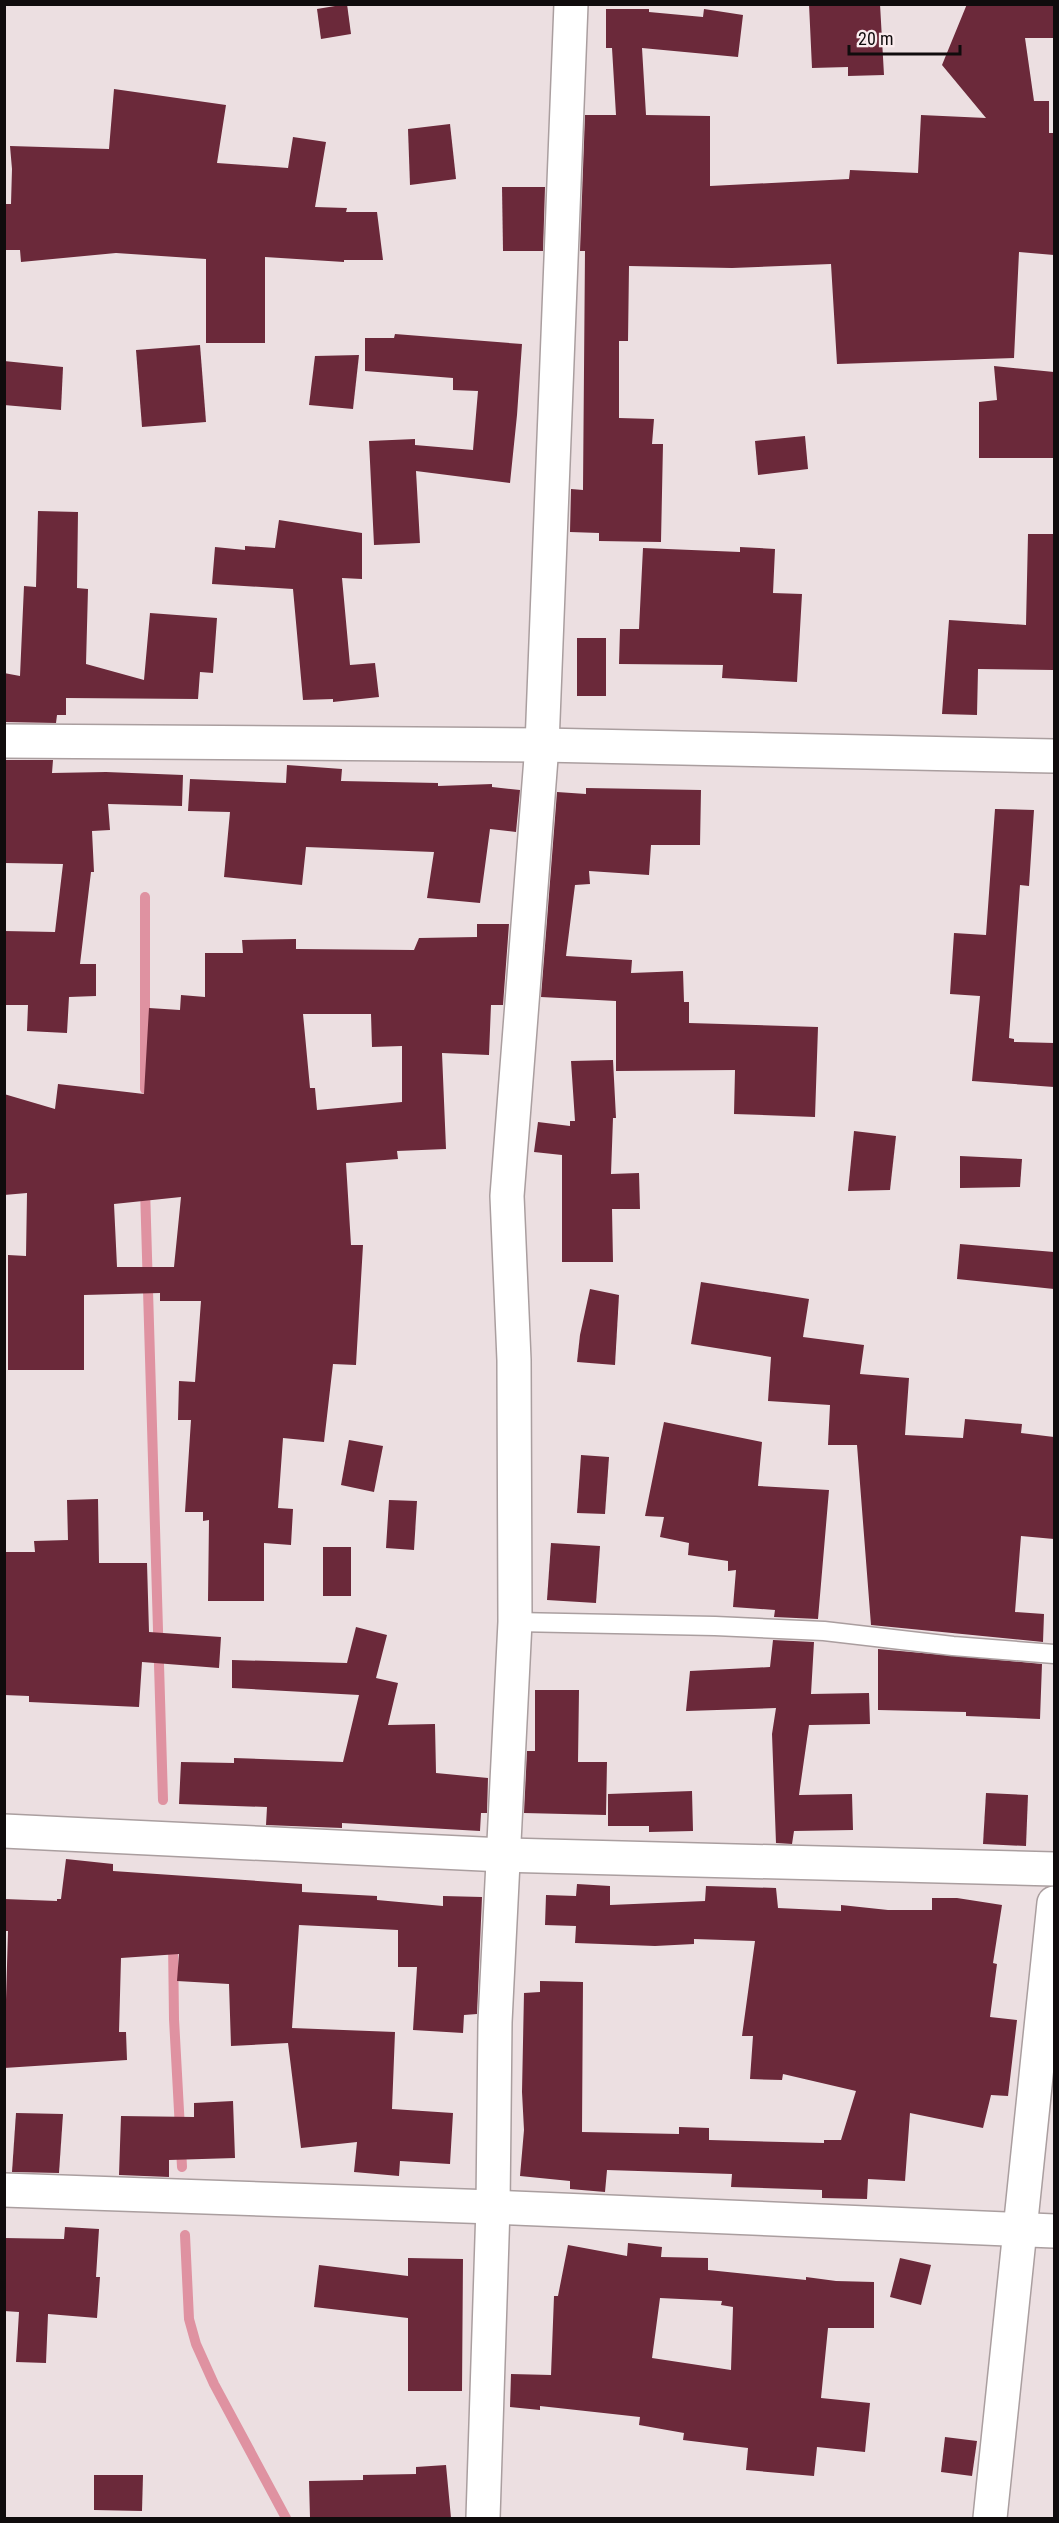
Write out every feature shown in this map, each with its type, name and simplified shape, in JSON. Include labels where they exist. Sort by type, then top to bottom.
[{"type":"street","points":[[483,2518],[493,2207],[495,2022],[515,1622],[514,1360],[507,1196],[542,745],[571,4]]},
{"type":"street","points":[[4,741],[542,745],[1054,756]]},
{"type":"street","points":[[4,1831],[503,1856],[1054,1869]]},
{"type":"street","points":[[990,2518],[1054,1903]]},
{"type":"street","points":[[4,2190],[493,2207],[1054,2231]]},
{"type":"lane","points":[[515,1622],[715,1626],[824,1631],[953,1646],[1054,1654]]},
{"type":"building","points":[[347,4],[351,34],[321,39],[317,9]]},
{"type":"building","points":[[809,4],[880,4],[884,75],[848,76],[848,67],[812,68]]},
{"type":"building","points":[[967,4],[1054,4],[1054,38],[1025,38],[1034,101],[1049,101],[1049,133],[1054,133],[1054,255],[1019,252],[1014,358],[837,364],[831,264],[732,268],[629,266],[628,341],[619,341],[619,418],[654,419],[652,444],[663,444],[661,542],[599,541],[599,533],[570,532],[571,489],[583,490],[585,251],[580,251],[585,115],[616,115],[612,48],[606,48],[606,9],[649,9],[649,12],[703,17],[704,9],[743,15],[738,57],[642,48],[646,115],[710,116],[710,186],[849,179],[850,170],[918,173],[921,115],[986,118],[942,65]]},
{"type":"building","points":[[114,89],[226,105],[217,163],[288,168],[293,137],[326,142],[315,207],[347,208],[346,212],[377,212],[383,260],[344,260],[344,262],[265,257],[265,343],[206,343],[206,259],[116,253],[21,262],[20,250],[4,250],[4,204],[11,204],[10,146],[109,149]]},
{"type":"building","points":[[450,124],[456,179],[410,185],[408,129]]},
{"type":"building","points":[[502,187],[545,187],[543,251],[503,251]]},
{"type":"building","points":[[395,334],[522,344],[517,415],[510,483],[416,471],[420,543],[374,545],[369,441],[415,439],[415,445],[473,450],[478,391],[453,390],[453,378],[365,371],[365,338],[394,338]]},
{"type":"building","points":[[200,345],[206,422],[142,427],[136,350]]},
{"type":"building","points":[[359,355],[353,409],[309,405],[315,356]]},
{"type":"building","points":[[4,361],[63,367],[61,410],[4,405]]},
{"type":"building","points":[[994,366],[1054,372],[1054,458],[979,458],[979,402],[997,400]]},
{"type":"building","points":[[805,436],[808,469],[758,475],[755,441]]},
{"type":"building","points":[[38,511],[78,512],[77,588],[88,589],[86,664],[144,680],[150,613],[217,618],[213,673],[200,672],[198,699],[66,698],[66,715],[57,715],[56,723],[4,722],[4,673],[20,676],[24,586],[36,587]]},
{"type":"building","points":[[279,520],[362,533],[362,579],[342,578],[350,665],[375,663],[379,697],[333,702],[333,699],[303,700],[293,589],[212,584],[215,547],[245,550],[245,546],[275,548]]},
{"type":"building","points":[[1028,534],[1054,534],[1054,670],[978,669],[977,715],[942,714],[949,620],[1026,625]]},
{"type":"building","points":[[740,547],[775,549],[773,593],[802,594],[797,682],[722,678],[723,665],[619,664],[620,629],[639,629],[643,548],[740,552]]},
{"type":"building","points":[[577,638],[606,638],[606,696],[577,696]]},
{"type":"building","points":[[4,760],[53,760],[52,773],[106,772],[183,775],[182,806],[108,804],[110,830],[92,831],[94,872],[91,872],[80,964],[96,964],[96,996],[69,997],[67,1033],[27,1031],[28,1005],[4,1005],[4,931],[55,932],[63,864],[4,863]]},
{"type":"building","points":[[287,765],[342,769],[341,781],[438,783],[438,786],[492,784],[492,787],[520,790],[516,832],[490,829],[480,903],[427,898],[434,852],[306,847],[302,885],[224,877],[230,812],[188,811],[190,779],[286,783]]},
{"type":"building","points":[[586,788],[701,790],[700,845],[651,845],[649,875],[589,871],[590,884],[575,885],[566,956],[632,960],[631,973],[683,971],[684,1002],[689,1002],[689,1023],[818,1027],[815,1117],[734,1114],[735,1070],[616,1071],[616,1001],[541,997],[557,792],[586,794]]},
{"type":"building","points":[[995,809],[1034,810],[1029,886],[1020,885],[1009,1038],[1014,1039],[1014,1042],[1054,1043],[1054,1087],[972,1081],[980,996],[950,994],[954,933],[986,935]]},
{"type":"building","points":[[477,924],[509,924],[503,1005],[491,1005],[489,1055],[442,1053],[446,1149],[397,1151],[398,1159],[346,1163],[351,1245],[363,1245],[356,1365],[333,1364],[324,1442],[283,1438],[278,1508],[293,1509],[291,1545],[264,1543],[264,1601],[208,1601],[209,1520],[203,1521],[203,1512],[185,1512],[191,1420],[178,1420],[179,1381],[195,1382],[201,1301],[160,1301],[160,1293],[84,1295],[84,1370],[8,1370],[8,1255],[26,1256],[27,1193],[4,1195],[4,1094],[55,1109],[58,1084],[144,1094],[149,1008],[180,1010],[181,995],[205,997],[205,953],[243,953],[242,940],[296,939],[296,949],[414,950],[419,938],[477,937]],"holes":[[[303,1014],[371,1014],[372,1047],[402,1046],[402,1102],[317,1110],[315,1088],[310,1088]],[[181,1197],[174,1267],[117,1267],[114,1204]]]},
{"type":"building","points":[[613,1060],[616,1118],[613,1118],[611,1174],[639,1173],[640,1209],[612,1209],[613,1262],[562,1262],[562,1155],[534,1152],[538,1122],[570,1126],[570,1121],[575,1121],[571,1061]]},
{"type":"building","points":[[854,1131],[896,1136],[890,1190],[848,1191]]},
{"type":"building","points":[[960,1156],[1022,1159],[1020,1187],[960,1188]]},
{"type":"building","points":[[960,1244],[1054,1252],[1054,1289],[957,1279]]},
{"type":"building","points":[[701,1282],[809,1299],[803,1337],[864,1345],[860,1374],[909,1378],[905,1435],[963,1438],[965,1419],[1022,1424],[1021,1433],[1054,1437],[1054,1539],[1021,1536],[1015,1612],[1044,1614],[1043,1642],[871,1625],[857,1445],[828,1445],[830,1405],[768,1401],[771,1357],[691,1344]]},
{"type":"building","points":[[590,1289],[619,1295],[615,1365],[577,1362]]},
{"type":"building","points":[[664,1422],[762,1442],[758,1486],[829,1490],[818,1619],[774,1617],[775,1610],[733,1607],[736,1570],[728,1571],[728,1561],[688,1555],[689,1543],[660,1537],[664,1517],[645,1516]]},
{"type":"building","points":[[349,1440],[383,1446],[374,1492],[341,1485]]},
{"type":"building","points":[[581,1455],[609,1457],[605,1514],[577,1513]]},
{"type":"building","points":[[98,1499],[99,1563],[147,1563],[149,1632],[221,1637],[219,1668],[142,1662],[139,1707],[29,1702],[29,1696],[4,1695],[4,1552],[35,1552],[34,1541],[68,1540],[67,1500]]},
{"type":"building","points":[[389,1500],[417,1501],[414,1550],[386,1548]]},
{"type":"building","points":[[551,1543],[600,1546],[596,1603],[547,1600]]},
{"type":"building","points":[[323,1547],[351,1547],[351,1596],[323,1596]]},
{"type":"building","points":[[356,1627],[387,1635],[376,1678],[398,1683],[388,1725],[435,1724],[436,1773],[488,1778],[487,1813],[481,1813],[480,1831],[342,1823],[342,1828],[266,1825],[267,1807],[179,1804],[181,1762],[234,1763],[234,1758],[343,1762],[359,1695],[232,1688],[232,1660],[347,1663]]},
{"type":"building","points":[[773,1640],[814,1642],[811,1694],[869,1693],[870,1724],[809,1725],[799,1795],[852,1794],[853,1830],[794,1831],[792,1844],[776,1843],[772,1734],[776,1708],[686,1711],[690,1671],[770,1667]]},
{"type":"building","points":[[878,1649],[1042,1664],[1040,1719],[966,1716],[966,1712],[878,1710]]},
{"type":"building","points":[[535,1690],[579,1690],[578,1762],[607,1762],[606,1815],[524,1813],[527,1751],[535,1751]]},
{"type":"building","points":[[692,1791],[693,1831],[649,1832],[649,1826],[608,1826],[608,1794]]},
{"type":"building","points":[[986,1793],[1028,1795],[1026,1846],[983,1844]]},
{"type":"building","points":[[66,1859],[113,1864],[113,1871],[302,1884],[302,1892],[377,1896],[377,1900],[443,1906],[443,1896],[482,1897],[477,2014],[464,2015],[463,2033],[413,2030],[417,1967],[398,1967],[398,1930],[299,1925],[292,2028],[395,2032],[392,2109],[453,2113],[450,2164],[400,2161],[399,2176],[354,2172],[357,2142],[301,2148],[288,2043],[231,2046],[229,1984],[177,1981],[179,1954],[121,1958],[119,2032],[126,2032],[127,2060],[4,2068],[8,1931],[4,1931],[4,1899],[57,1901],[61,1899]]},
{"type":"building","points":[[577,1884],[610,1886],[610,1905],[705,1901],[706,1886],[776,1888],[778,1908],[841,1911],[841,1905],[888,1910],[932,1910],[932,1898],[957,1898],[1002,1905],[993,1963],[997,1964],[990,2017],[1017,2020],[1008,2096],[991,2095],[983,2128],[910,2113],[905,2181],[868,2179],[867,2199],[822,2198],[822,2190],[731,2187],[732,2174],[607,2170],[605,2192],[570,2189],[570,2181],[520,2176],[524,2130],[522,2092],[524,1993],[540,1992],[540,1981],[583,1982],[582,2132],[679,2134],[679,2127],[709,2128],[709,2140],[824,2143],[824,2140],[841,2140],[856,2091],[783,2074],[782,2080],[750,2079],[753,2036],[742,2036],[755,1941],[694,1939],[694,1944],[655,1946],[575,1943],[576,1926],[545,1925],[546,1895],[576,1896]]},
{"type":"building","points":[[233,2101],[235,2158],[169,2160],[169,2177],[119,2175],[121,2116],[194,2117],[194,2103]]},
{"type":"building","points":[[16,2113],[63,2114],[59,2173],[12,2172]]},
{"type":"building","points":[[65,2227],[99,2229],[96,2277],[100,2277],[97,2318],[48,2314],[46,2363],[16,2362],[19,2312],[4,2311],[4,2238],[64,2239]]},
{"type":"building","points":[[628,2243],[662,2247],[661,2257],[708,2258],[708,2270],[806,2280],[806,2277],[874,2282],[874,2328],[828,2328],[821,2398],[870,2403],[865,2452],[817,2447],[814,2476],[746,2470],[748,2448],[683,2440],[684,2433],[639,2425],[640,2417],[540,2406],[540,2410],[510,2407],[511,2374],[551,2375],[554,2296],[558,2296],[568,2245],[627,2256]],"holes":[[[660,2298],[722,2301],[721,2305],[733,2307],[731,2370],[652,2358]]]},
{"type":"building","points":[[408,2258],[463,2259],[462,2391],[408,2391],[408,2318],[314,2307],[319,2265],[408,2276]]},
{"type":"building","points":[[900,2258],[931,2265],[921,2305],[890,2297]]},
{"type":"building","points":[[945,2437],[977,2441],[972,2476],[941,2472]]},
{"type":"building","points":[[446,2465],[451,2518],[310,2518],[309,2481],[363,2480],[363,2475],[416,2474],[416,2467]]},
{"type":"building","points":[[94,2475],[143,2475],[142,2511],[94,2510]]},
{"type":"waterway","points":[[145,897],[145,1089]]},
{"type":"waterway","points":[[145,1188],[163,1800]]},
{"type":"waterway","points":[[173,1941],[174,2019],[180,2129]]},
{"type":"waterway","points":[[181,2148],[182,2167]]},
{"type":"waterway","points":[[185,2235],[189,2319],[196,2344],[214,2384],[286,2518]]}]
